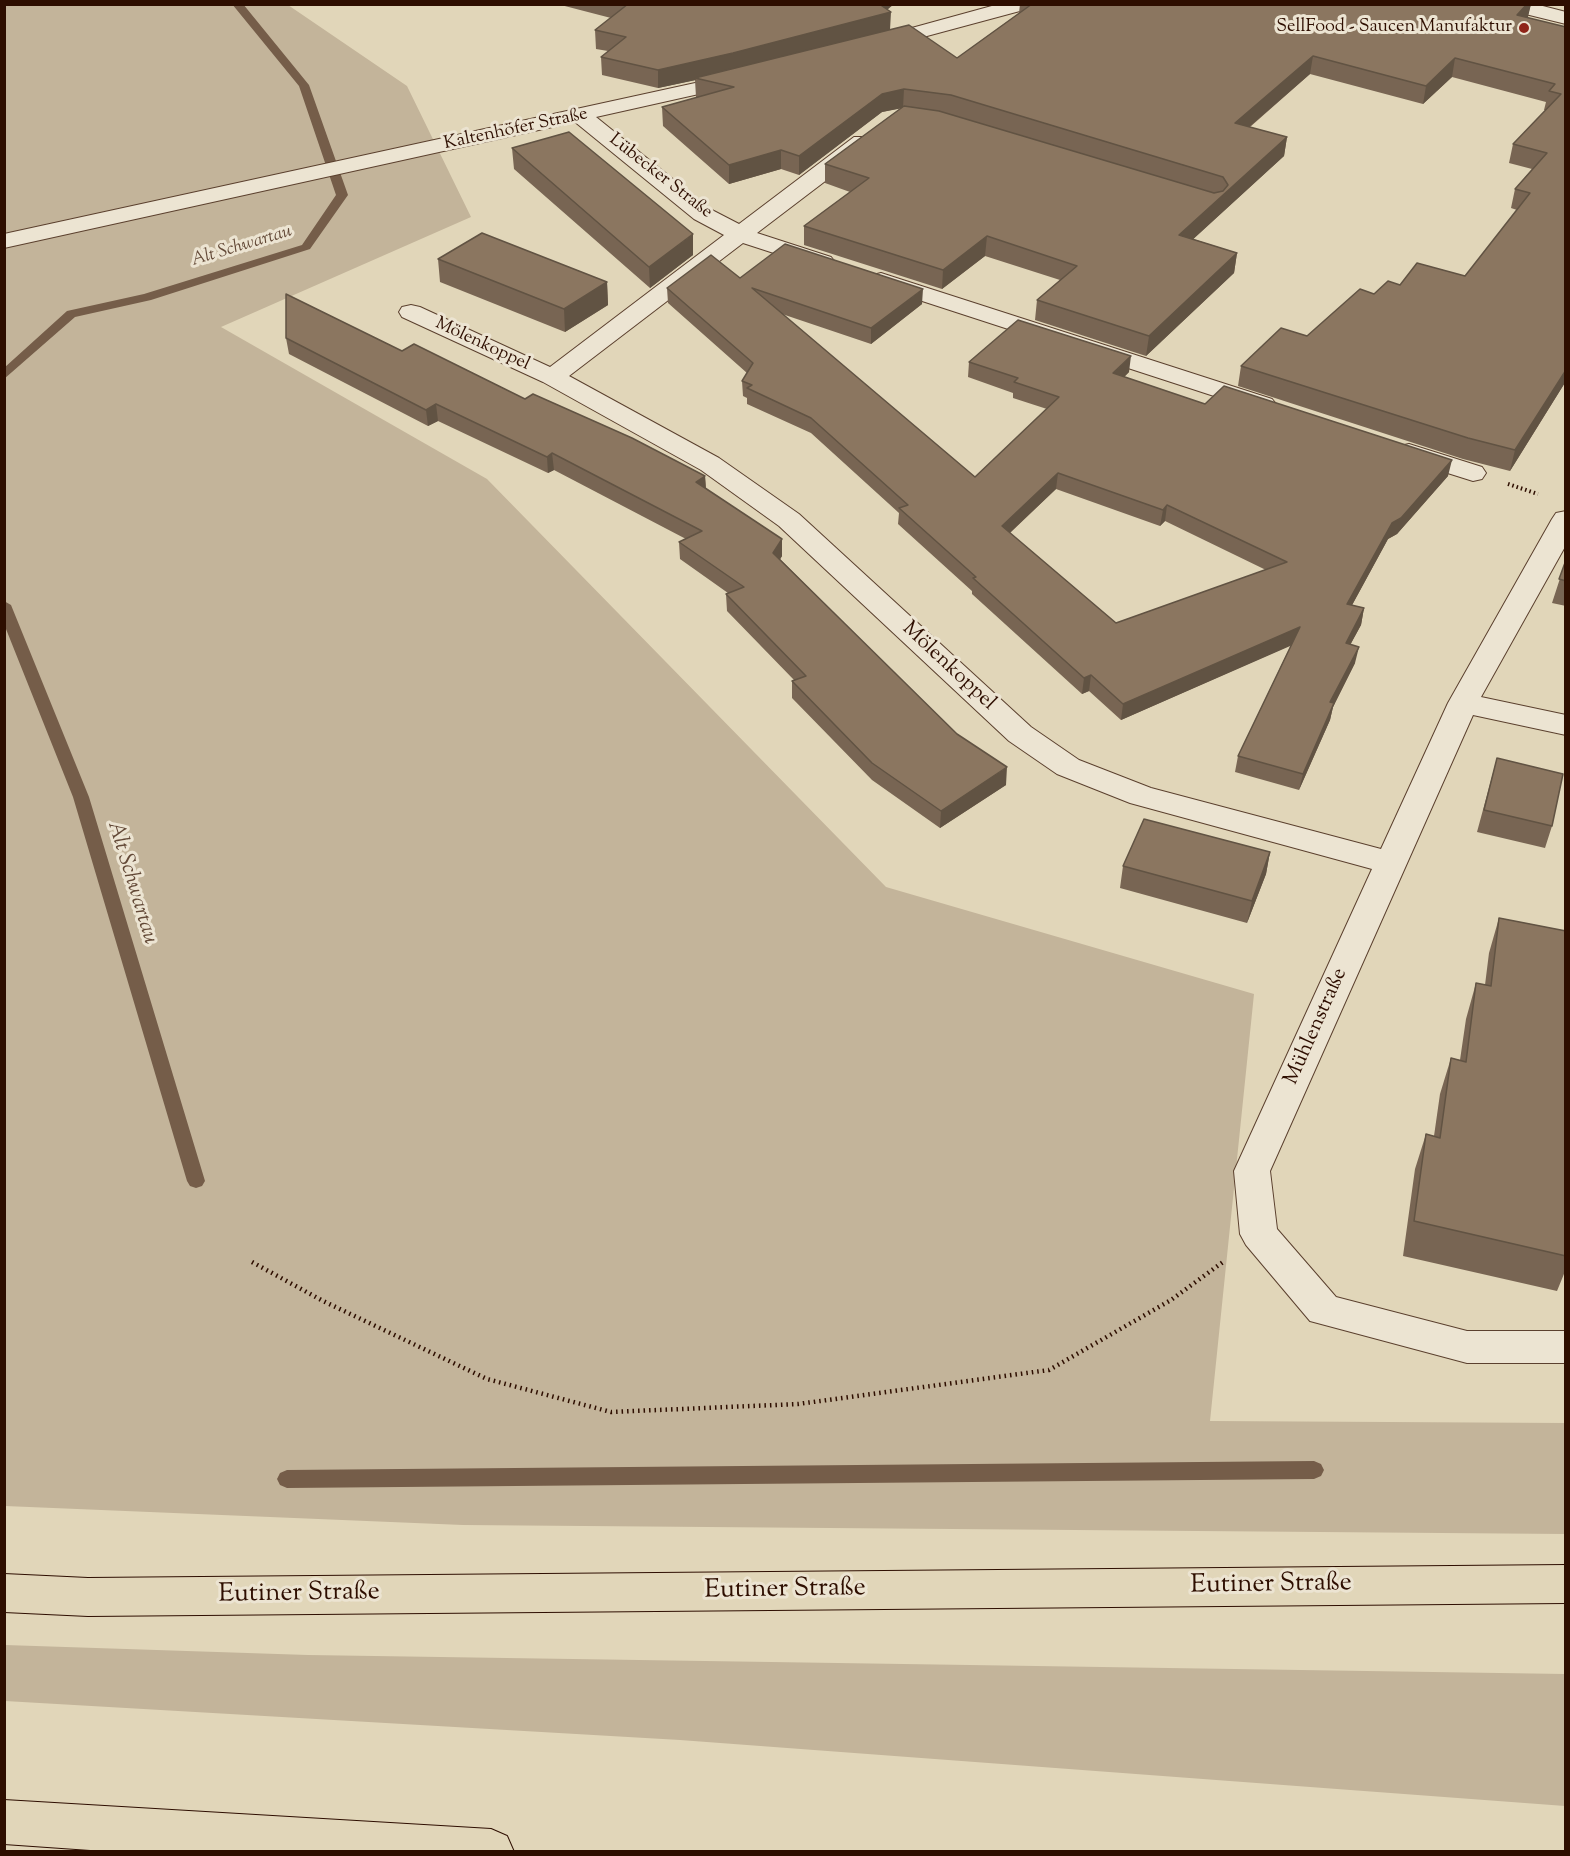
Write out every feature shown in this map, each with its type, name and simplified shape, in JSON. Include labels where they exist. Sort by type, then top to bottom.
[{"type":"main road","name":"Eutiner Straße","points":[[4,1593],[100,1597],[1566,1584]]},
{"type":"main road","points":[[4,1822],[491,1851]]},
{"type":"street","points":[[851,50],[1024,4]]},
{"type":"street","points":[[1508,4],[1566,18]]},
{"type":"street","name":"Kaltenhöfer Straße","points":[[4,241],[581,116],[759,74]]},
{"type":"street","name":"Lübecker Straße","points":[[581,116],[702,214],[741,235],[1282,411]]},
{"type":"street","points":[[741,235],[883,126]]},
{"type":"street","name":"Mölenkoppel","points":[[552,377],[741,235]]},
{"type":"street","name":"Mölenkoppel","points":[[411,312],[552,377],[710,464],[789,520],[1020,735],[1068,767],[1142,796],[1391,863]]},
{"type":"street","points":[[1383,444],[1473,473]]},
{"type":"street","name":"Mühlenstraße","points":[[1259,1234],[1252,1172],[1463,703],[1555,507]]},
{"type":"street","points":[[1463,703],[1566,725]]},
{"type":"street","points":[[1259,1234],[1324,1310],[1467,1347],[1566,1347]]},
{"type":"path","points":[[1473,473],[1555,507]]},
{"type":"path","points":[[252,1262],[323,1301],[487,1379],[610,1412],[798,1404],[1049,1370],[1171,1300],[1259,1234]]},
{"type":"shaded area","points":[[5,5],[288,5],[407,86],[471,217],[221,327],[487,479],[886,887],[1254,994],[1210,1421],[1565,1423],[1565,1534],[463,1525],[5,1506]]},
{"type":"shaded area","points":[[5,1645],[308,1655],[1565,1674],[1565,1806],[680,1740],[5,1701]]},
{"type":"building","points":[[628,4],[879,4],[891,12],[658,70],[601,57],[626,37],[595,30]]},
{"type":"building","points":[[1032,4],[1527,4],[1517,15],[1566,27],[1566,370],[1515,450],[1468,438],[1241,366],[1281,328],[1307,336],[1360,289],[1374,294],[1388,281],[1400,285],[1417,263],[1465,276],[1530,193],[1515,189],[1547,153],[1513,144],[1561,94],[1549,91],[1555,84],[1455,58],[1426,86],[1313,56],[1235,123],[1287,137],[1179,235],[1237,253],[1149,336],[1037,300],[1077,266],[987,236],[943,270],[804,226],[869,178],[825,164],[904,106],[939,111],[1214,193],[1223,191],[1228,185],[1223,177],[951,95],[904,89],[882,94],[799,156],[781,150],[729,165],[662,107],[734,87],[695,78],[909,25],[957,58]]},
{"type":"building","points":[[569,132],[693,234],[649,267],[512,148]]},
{"type":"building","points":[[482,233],[607,282],[564,309],[438,259]]},
{"type":"building","points":[[785,244],[923,289],[871,328],[752,288],[975,477],[1059,397],[1014,382],[1018,378],[969,362],[1018,320],[1131,356],[1113,373],[1205,404],[1224,386],[1452,460],[1401,518],[1392,523],[1347,604],[1364,608],[1346,643],[1359,647],[1330,702],[1334,703],[1303,774],[1238,756],[1300,627],[1123,704],[1091,675],[1084,678],[973,578],[976,577],[899,508],[908,505],[811,418],[747,388],[752,385],[742,381],[753,363],[667,288],[711,255],[740,278]],"holes":[[[1058,473],[1163,510],[1167,505],[1287,562],[1116,623],[1002,526]]]},
{"type":"building","points":[[286,294],[402,351],[414,344],[525,399],[533,394],[632,438],[705,476],[696,482],[782,539],[773,553],[957,734],[1007,767],[941,811],[872,763],[792,681],[806,676],[726,594],[744,587],[679,542],[702,531],[552,453],[547,457],[436,404],[426,410],[286,338]]},
{"type":"building","points":[[1566,560],[1566,581],[1559,579]]},
{"type":"building","points":[[1497,758],[1563,774],[1552,826],[1484,810]]},
{"type":"building","points":[[1144,819],[1270,852],[1252,901],[1123,866]]},
{"type":"building","points":[[1499,918],[1566,931],[1566,1256],[1414,1221],[1426,1134],[1440,1138],[1451,1058],[1466,1062],[1476,983],[1491,986]]},
{"type":"waterway","name":"Alt Schwartau","points":[[4,375],[71,314],[147,297],[306,247],[342,195],[304,85],[237,4]]},
{"type":"waterway","name":"Alt Schwartau","points":[[4,605],[81,797],[196,1181]]},
{"type":"waterway","points":[[287,1479],[1314,1470]]},
{"type":"place","name":"SellFood - Saucen Manufaktur","points":[[1524,28]]}]
